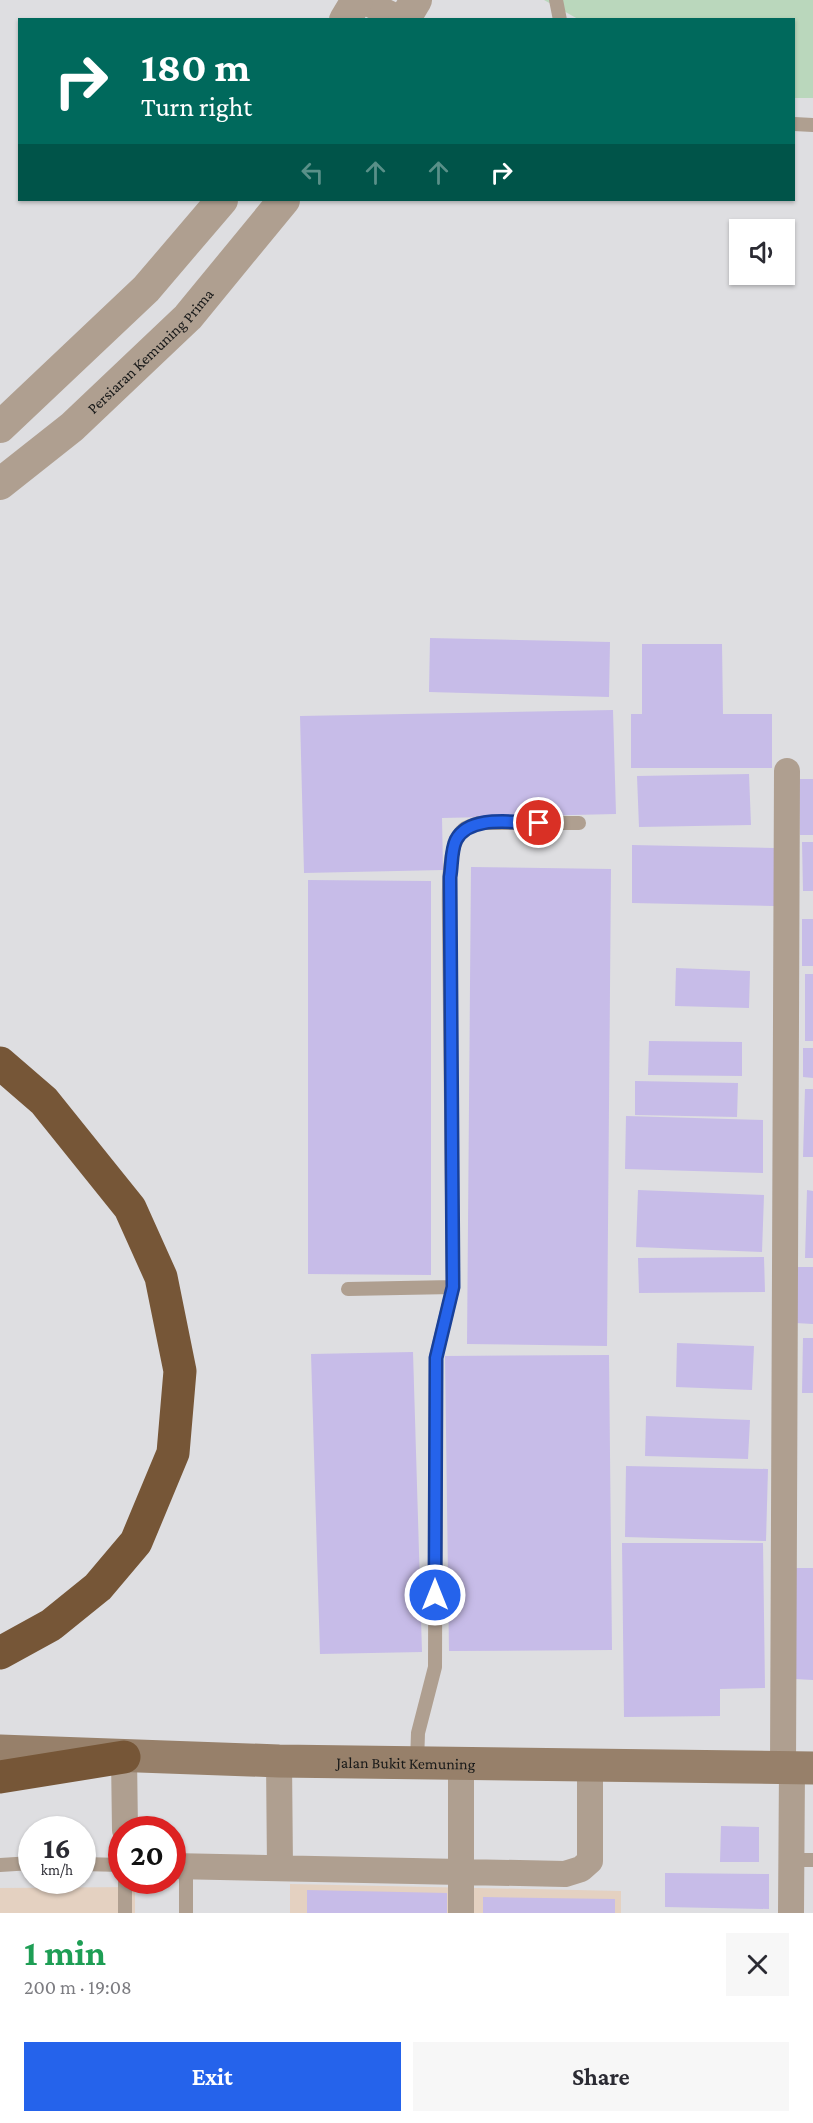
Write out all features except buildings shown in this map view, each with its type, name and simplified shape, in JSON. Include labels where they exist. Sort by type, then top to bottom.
[{"type":"highway","points":[[0,1063],[44,1101],[130,1208],[161,1277],[180,1371],[173,1453],[136,1542],[98,1587],[51,1625],[0,1653]]},
{"type":"highway","points":[[0,1777],[124,1757]]},
{"type":"main road","name":"Jalan Bukit Kemuning","points":[[0,1751],[279,1761],[796,1768]]},
{"type":"street","points":[[346,18],[359,0],[400,18]]},
{"type":"street","points":[[405,18],[416,0]]},
{"type":"street","points":[[0,427],[146,289],[221,201]]},
{"type":"street","name":"Persiaran Kemuning Prima","points":[[0,484],[72,427],[188,317],[283,201]]},
{"type":"street","points":[[787,771],[796,1768],[802,1860],[791,1913]]},
{"type":"street","points":[[124,1757],[124,1816]]},
{"type":"street","points":[[279,1761],[280,1868]]},
{"type":"street","points":[[461,1764],[461,1913]]},
{"type":"street","points":[[186,1866],[565,1874],[580,1869],[590,1861],[590,1765]]},
{"type":"lane","points":[[555,0],[560,18]]},
{"type":"lane","points":[[795,124],[813,125]]},
{"type":"lane","points":[[417,1763],[418,1733],[435,1667],[436,1358],[453,1287],[449,923],[450,877],[455,842],[464,829],[479,823],[579,823]]},
{"type":"lane","points":[[348,1289],[453,1287]]},
{"type":"lane","points":[[0,1865],[18,1864]]},
{"type":"lane","points":[[125,1894],[125,1913]]},
{"type":"lane","points":[[183,1894],[186,1913]]},
{"type":"shaded area","points":[[290,1884],[621,1891],[621,1913],[290,1913]]},
{"type":"shaded area","points":[[96,1887],[108,1887],[108,1894],[135,1894],[135,1913],[0,1913],[0,1888],[18,1888],[18,1894],[96,1894]]},
{"type":"green space","points":[[544,0],[813,0],[813,98],[795,98],[795,18],[576,18]]},
{"type":"route","points":[[435,1595],[436,1358],[453,1287],[450,877],[455,842],[464,829],[479,823],[539,823]]}]
